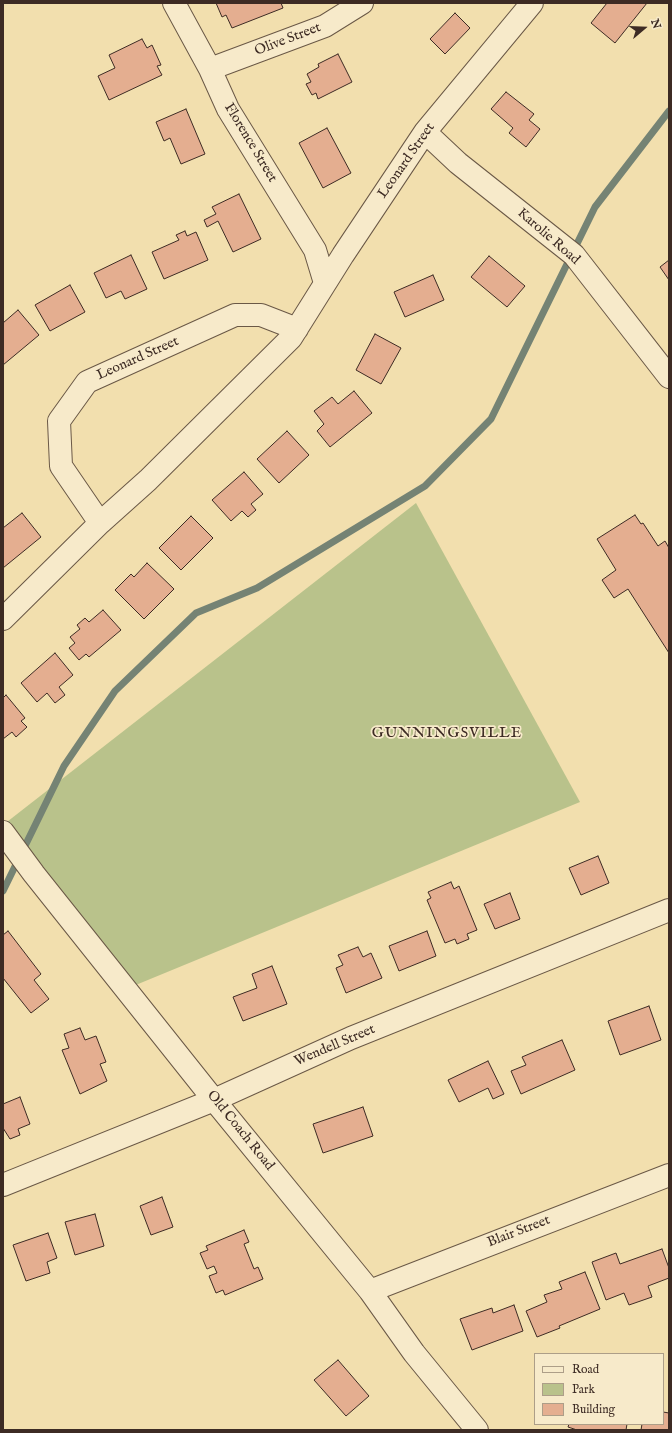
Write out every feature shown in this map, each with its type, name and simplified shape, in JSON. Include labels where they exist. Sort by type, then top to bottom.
[{"type":"street","name":"Florence Street","points":[[174,3],[210,69],[228,109],[315,250],[325,283]]},
{"type":"street","name":"Olive Street","points":[[210,69],[325,26],[362,3]]},
{"type":"street","name":"Leonard Street","points":[[3,619],[100,523],[148,480],[291,338],[325,283],[425,132],[532,3]]},
{"type":"street","name":"Karolie Road","points":[[425,132],[458,163],[574,255],[662,354],[669,377]]},
{"type":"street","name":"Leonard Street","points":[[100,523],[61,466],[59,420],[87,382],[235,315],[261,316],[297,329]]},
{"type":"street","name":"Old Coach Road","points":[[6,842],[34,874],[214,1100],[370,1291],[414,1353],[477,1430]]},
{"type":"street","name":"Wendell Street","points":[[3,1185],[214,1100],[351,1038],[669,910]]},
{"type":"street","name":"Blair Street","points":[[370,1291],[669,1175]]},
{"type":"green space","points":[[416,503],[580,802],[126,989],[3,825]]},
{"type":"building","points":[[216,3],[281,3],[283,8],[232,28],[226,15],[222,17]]},
{"type":"building","points":[[607,3],[647,3],[615,43],[591,23]]},
{"type":"building","points":[[455,13],[470,28],[445,54],[430,39]]},
{"type":"building","points":[[142,39],[147,48],[152,45],[161,65],[157,66],[162,75],[109,100],[98,76],[115,68],[109,55]]},
{"type":"building","points":[[338,54],[352,82],[318,99],[316,93],[312,95],[306,84],[311,82],[307,74],[319,67],[318,64]]},
{"type":"building","points":[[506,92],[534,114],[529,120],[540,129],[526,147],[509,133],[513,128],[491,109]]},
{"type":"building","points":[[186,109],[205,154],[181,164],[170,138],[164,141],[156,122]]},
{"type":"building","points":[[327,128],[351,173],[323,188],[299,143]]},
{"type":"building","points":[[239,194],[261,239],[233,252],[218,221],[207,227],[204,220],[216,214],[212,207]]},
{"type":"building","points":[[185,231],[187,236],[196,232],[208,260],[164,279],[152,252],[179,240],[176,235]]},
{"type":"building","points":[[131,255],[147,289],[125,299],[121,291],[106,298],[94,273]]},
{"type":"building","points":[[489,256],[525,286],[507,307],[471,277]]},
{"type":"building","points":[[669,260],[669,280],[660,267]]},
{"type":"building","points":[[433,275],[444,300],[405,317],[394,292]]},
{"type":"building","points":[[70,285],[85,312],[50,331],[35,305]]},
{"type":"building","points":[[18,310],[39,335],[3,365],[3,323]]},
{"type":"building","points":[[375,334],[401,348],[381,384],[356,370]]},
{"type":"building","points":[[354,391],[372,413],[330,447],[317,431],[324,424],[314,411],[332,397],[338,404]]},
{"type":"building","points":[[287,431],[309,455],[279,483],[257,459]]},
{"type":"building","points":[[244,472],[263,494],[251,504],[256,510],[248,517],[242,511],[231,521],[212,500]]},
{"type":"building","points":[[22,513],[41,537],[3,568],[3,528]]},
{"type":"building","points":[[635,515],[641,524],[643,523],[658,546],[665,541],[669,548],[669,653],[628,589],[614,598],[602,580],[616,570],[597,539]]},
{"type":"building","points":[[191,516],[213,538],[181,570],[159,548]]},
{"type":"building","points":[[147,563],[174,589],[144,619],[115,590],[131,574],[134,577]]},
{"type":"building","points":[[103,610],[121,630],[89,657],[86,654],[79,660],[69,648],[75,643],[70,637],[80,629],[77,625],[85,618],[89,622]]},
{"type":"building","points":[[55,653],[73,675],[59,687],[65,695],[55,703],[47,693],[37,702],[21,683]]},
{"type":"building","points":[[6,695],[25,718],[21,721],[27,727],[16,737],[12,732],[3,739],[3,698]]},
{"type":"building","points":[[598,856],[609,883],[581,895],[569,868]]},
{"type":"building","points":[[451,882],[454,889],[459,886],[477,930],[467,934],[469,939],[457,944],[455,939],[445,943],[427,900],[431,898],[428,892]]},
{"type":"building","points":[[510,893],[520,919],[495,929],[484,904]]},
{"type":"building","points":[[8,931],[41,974],[34,980],[49,999],[31,1013],[3,978],[3,935]]},
{"type":"building","points":[[427,931],[436,956],[399,971],[389,946]]},
{"type":"building","points":[[358,947],[363,957],[371,953],[382,978],[346,993],[336,968],[343,965],[338,955]]},
{"type":"building","points":[[272,966],[287,1004],[243,1021],[233,997],[257,988],[252,974]]},
{"type":"building","points":[[649,1006],[661,1040],[620,1055],[608,1021]]},
{"type":"building","points":[[80,1028],[85,1040],[96,1036],[106,1062],[100,1064],[107,1081],[80,1094],[62,1050],[69,1048],[64,1034]]},
{"type":"building","points":[[562,1040],[575,1070],[521,1094],[511,1071],[526,1065],[522,1057]]},
{"type":"building","points":[[488,1061],[504,1094],[493,1099],[488,1088],[459,1102],[448,1080]]},
{"type":"building","points":[[20,1097],[30,1124],[18,1129],[20,1135],[10,1139],[3,1128],[3,1104]]},
{"type":"building","points":[[363,1107],[373,1136],[323,1153],[313,1124]]},
{"type":"building","points":[[162,1197],[173,1227],[151,1235],[140,1206]]},
{"type":"building","points":[[95,1214],[104,1246],[75,1255],[65,1222]]},
{"type":"building","points":[[244,1230],[249,1242],[244,1244],[254,1269],[258,1267],[263,1279],[225,1295],[223,1290],[216,1293],[209,1276],[217,1273],[214,1266],[207,1269],[200,1253],[208,1250],[206,1246]]},
{"type":"building","points":[[48,1233],[57,1258],[47,1262],[50,1273],[26,1281],[13,1245]]},
{"type":"building","points":[[662,1249],[669,1268],[669,1278],[648,1286],[652,1297],[629,1305],[624,1293],[606,1300],[592,1262],[616,1253],[620,1264]]},
{"type":"building","points":[[585,1272],[600,1309],[537,1337],[526,1311],[547,1302],[544,1295],[562,1289],[559,1282]]},
{"type":"building","points":[[514,1305],[523,1331],[472,1350],[460,1319],[492,1308],[493,1313]]},
{"type":"building","points":[[338,1360],[369,1396],[346,1416],[314,1380]]},
{"type":"building","points":[[664,1412],[669,1413],[669,1430],[641,1430],[642,1425],[664,1425]]},
{"type":"building","points":[[569,1425],[627,1425],[626,1430],[577,1430],[568,1427]]},
{"type":"waterway","points":[[3,891],[64,766],[115,691],[196,613],[257,588],[425,486],[491,419],[595,207],[669,111]]},
{"type":"district","name":"GUNNINGSVILLE","points":[[447,734]]}]
